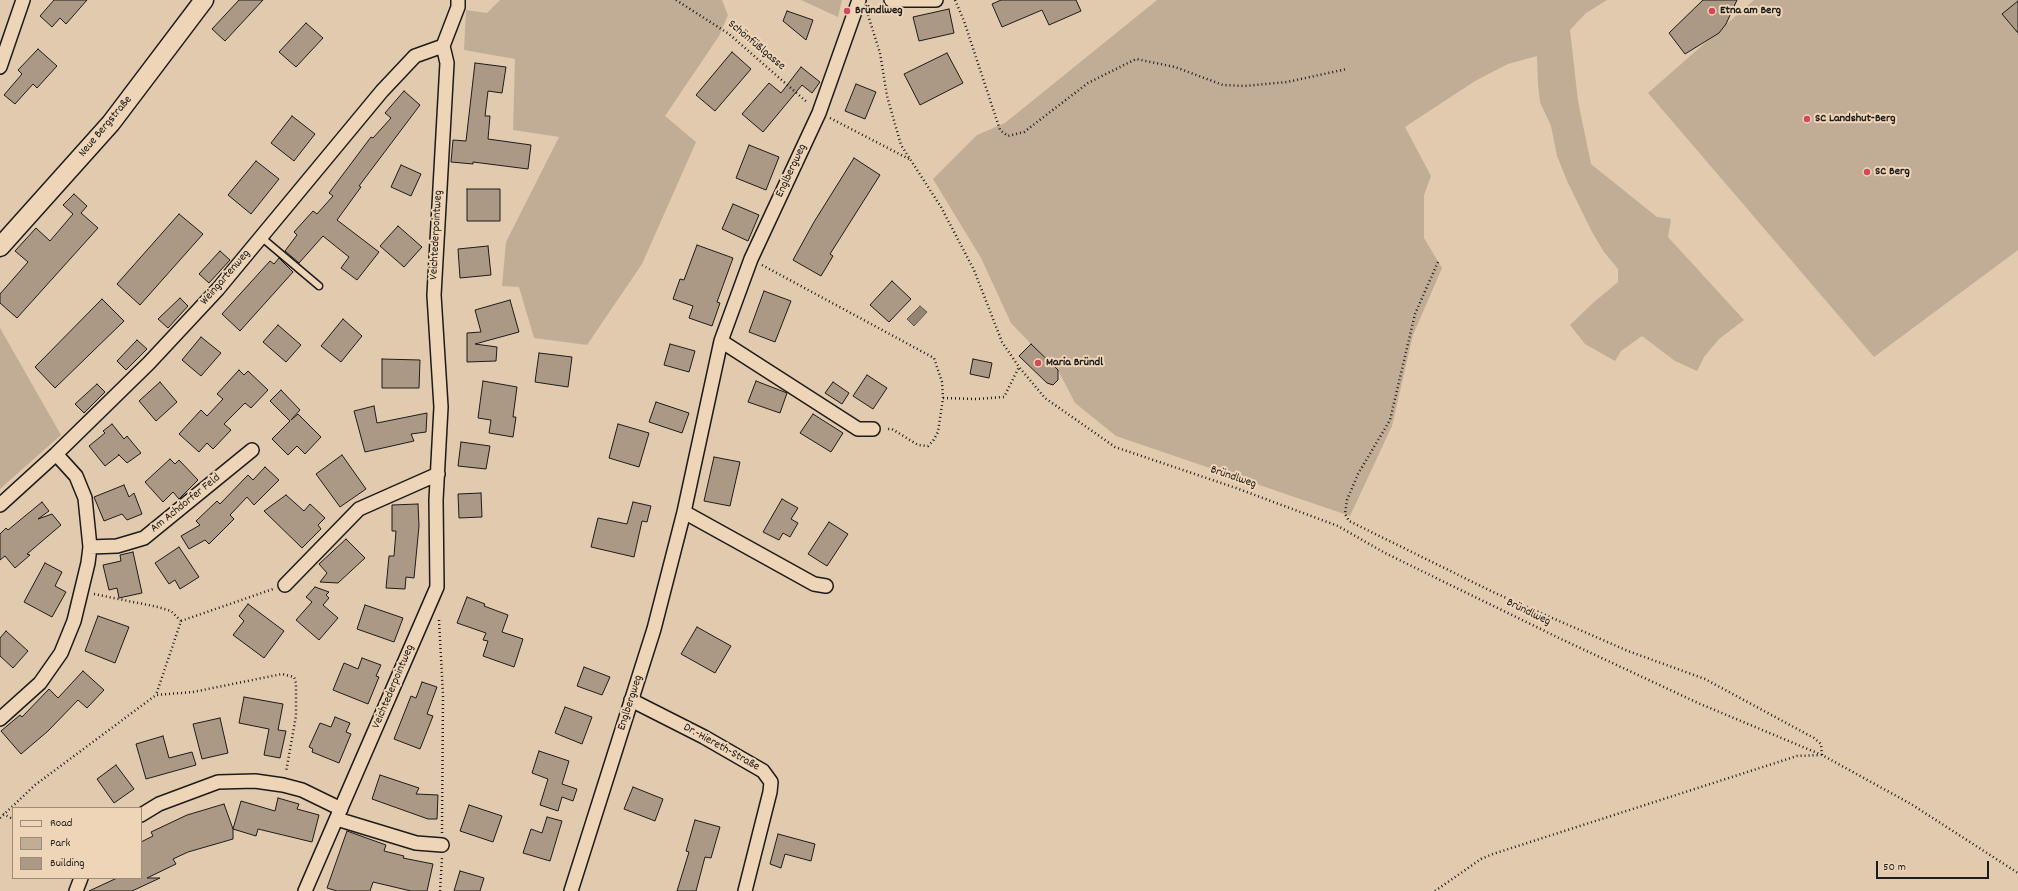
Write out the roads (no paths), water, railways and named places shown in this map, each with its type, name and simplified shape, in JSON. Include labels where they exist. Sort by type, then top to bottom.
[{"type":"street","points":[[0,67],[23,0]]},
{"type":"street","name":"Neue Bergstraße","points":[[0,247],[111,123],[204,0]]},
{"type":"street","points":[[443,46],[458,7],[458,0]]},
{"type":"street","name":"Englbergweg","points":[[571,891],[654,629],[684,512],[721,341],[751,259],[819,112],[859,0]]},
{"type":"street","points":[[891,0],[936,0]]},
{"type":"street","name":"Weingartenweg","points":[[0,505],[56,454],[149,363],[218,289],[382,91],[415,56],[443,46]]},
{"type":"street","name":"Veichtederpointweg","points":[[306,891],[437,587],[436,500],[441,407],[434,295],[447,63],[443,46]]},
{"type":"street","points":[[721,341],[858,428],[873,429]]},
{"type":"street","name":"Am Achdorfer Feld","points":[[90,547],[117,546],[144,538],[252,450]]},
{"type":"street","points":[[0,719],[40,683],[61,653],[74,620],[81,591],[90,547],[85,498],[76,476],[56,454]]},
{"type":"street","points":[[285,585],[359,509],[438,474]]},
{"type":"street","points":[[684,512],[814,584],[826,586]]},
{"type":"street","name":"Dr.-Hiereth-Straße","points":[[631,700],[704,737],[763,771],[771,782],[770,792],[745,891]]},
{"type":"street","points":[[142,814],[159,804],[218,782],[254,781],[283,785],[302,790],[339,814],[416,843],[442,845]]},
{"type":"street","points":[[76,891],[82,879]]},
{"type":"lane","points":[[261,237],[319,286]]},
{"type":"place","name":"Bründlweg","points":[[847,11]]},
{"type":"place","name":"Etna am Berg","points":[[1712,11]]},
{"type":"place","name":"SC Landshut-Berg","points":[[1807,119]]},
{"type":"place","name":"SC Berg","points":[[1867,172]]},
{"type":"place","name":"Maria Bründl","points":[[1038,363]]}]
